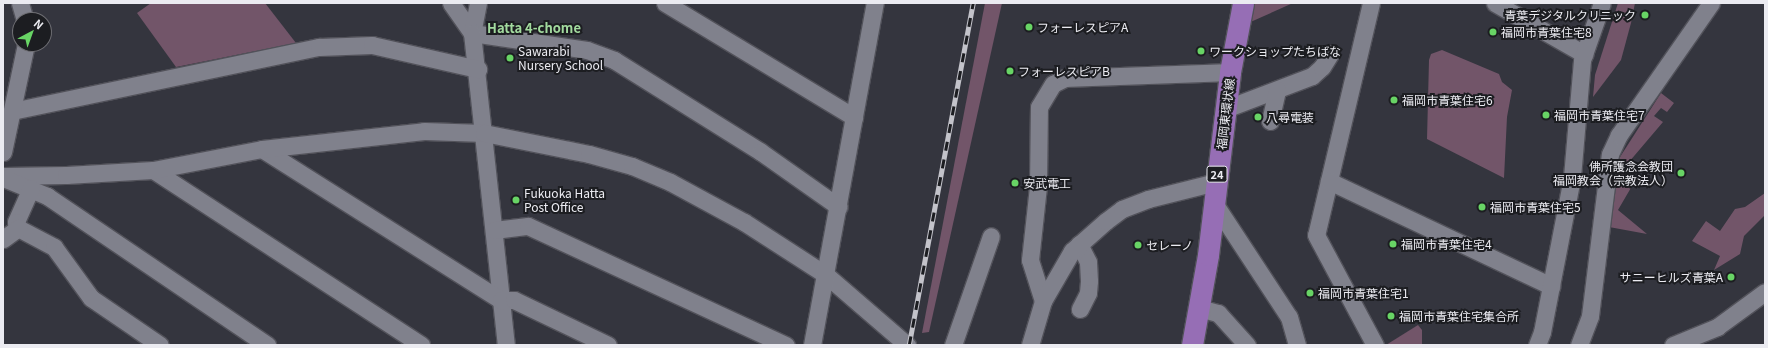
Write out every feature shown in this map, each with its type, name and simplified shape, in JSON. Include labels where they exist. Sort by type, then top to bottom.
[{"type":"main road","name":"福岡東環状線","points":[[1192,345],[1199,308],[1214,203],[1230,72],[1242,3]]},
{"type":"street","points":[[451,3],[472,33],[587,50],[614,60],[761,152],[838,207]]},
{"type":"street","points":[[478,3],[472,33],[478,69],[506,345]]},
{"type":"street","points":[[665,3],[854,117]]},
{"type":"street","points":[[812,345],[875,3]]},
{"type":"street","points":[[1371,3],[1316,234],[1374,345]]},
{"type":"street","points":[[1496,3],[1584,54]]},
{"type":"street","points":[[1537,345],[1542,332],[1572,177],[1584,54],[1602,3]]},
{"type":"street","points":[[1579,345],[1590,316],[1610,154],[1619,135],[1711,3]]},
{"type":"street","points":[[12,111],[319,47],[372,45],[478,69]]},
{"type":"street","points":[[3,152],[24,52]]},
{"type":"street","points":[[1225,109],[1312,76],[1322,67],[1330,54]]},
{"type":"street","points":[[1043,301],[1030,260],[1038,186],[1039,107],[1053,84],[1066,78],[1230,72]]},
{"type":"street","points":[[1270,121],[1277,90]]},
{"type":"street","points":[[3,177],[66,176],[153,170],[262,149],[424,131],[484,133],[589,154],[632,166],[670,182],[738,218],[826,275],[907,345]]},
{"type":"street","points":[[262,149],[501,300],[514,300],[608,345]]},
{"type":"street","points":[[153,170],[421,345]]},
{"type":"street","points":[[3,177],[47,196],[267,345]]},
{"type":"street","points":[[1329,181],[1551,286]]},
{"type":"street","points":[[1030,345],[1043,301],[1072,251],[1079,244],[1122,209],[1148,199],[1216,182]]},
{"type":"street","points":[[31,188],[16,222],[18,228],[54,247],[91,298],[155,344]]},
{"type":"street","points":[[1214,203],[1289,317],[1297,345]]},
{"type":"street","points":[[494,230],[528,226],[786,345]]},
{"type":"street","points":[[3,239],[18,228]]},
{"type":"street","points":[[953,345],[991,236]]},
{"type":"street","points":[[1079,244],[1088,262],[1089,282],[1088,293],[1080,309]]},
{"type":"street","points":[[1673,345],[1717,328],[1765,292]]},
{"type":"street","points":[[1199,308],[1218,313],[1247,345]]},
{"type":"shaded area","points":[[151,3],[265,3],[296,43],[176,67],[137,13]]},
{"type":"shaded area","points":[[985,3],[1002,3],[929,332],[922,333]]},
{"type":"shaded area","points":[[1252,3],[1293,3],[1246,24]]},
{"type":"shaded area","points":[[1618,3],[1635,3],[1631,23],[1621,60],[1593,97],[1595,75]]},
{"type":"shaded area","points":[[1442,50],[1499,74],[1502,82],[1512,90],[1507,117],[1504,178],[1427,139],[1429,60],[1431,54]]},
{"type":"shaded area","points":[[1661,93],[1674,103],[1667,112],[1661,108],[1654,116],[1663,122],[1629,162],[1636,168],[1632,186],[1618,210],[1647,234],[1609,227],[1620,157]]},
{"type":"shaded area","points":[[1765,193],[1765,215],[1744,236],[1740,254],[1714,270],[1720,256],[1692,241],[1706,221],[1720,231],[1735,209],[1745,207]]},
{"type":"shaded area","points":[[1418,325],[1422,330],[1422,345],[1386,345]]},
{"type":"railway","points":[[909,345],[973,3]]},
{"type":"place","name":"青葉デジタルクリニック","points":[[1645,15]]},
{"type":"place","name":"フォーレスピアA","points":[[1029,27]]},
{"type":"place","name":"福岡市青葉住宅8","points":[[1493,32]]},
{"type":"place","name":"ワークショップたちばな","points":[[1201,51]]},
{"type":"place","name":"Sawarabi Nursery School","points":[[510,58]]},
{"type":"place","name":"フォーレスピアB","points":[[1010,71]]},
{"type":"place","name":"福岡市青葉住宅6","points":[[1394,100]]},
{"type":"place","name":"福岡市青葉住宅7","points":[[1546,115]]},
{"type":"place","name":"八尋電装","points":[[1258,117]]},
{"type":"place","name":"佛所護念会教団 福岡教会（宗教法人）","points":[[1681,173]]},
{"type":"place","name":"安武電工","points":[[1015,183]]},
{"type":"place","name":"Fukuoka Hatta Post Office","points":[[516,200]]},
{"type":"place","name":"福岡市青葉住宅5","points":[[1482,207]]},
{"type":"place","name":"福岡市青葉住宅4","points":[[1393,244]]},
{"type":"place","name":"セレーノ","points":[[1138,245]]},
{"type":"place","name":"サニーヒルズ青葉A","points":[[1731,277]]},
{"type":"place","name":"福岡市青葉住宅1","points":[[1310,293]]},
{"type":"place","name":"福岡市青葉住宅集合所","points":[[1391,316]]},
{"type":"district","name":"Hatta 4-chome","points":[[534,28]]}]
